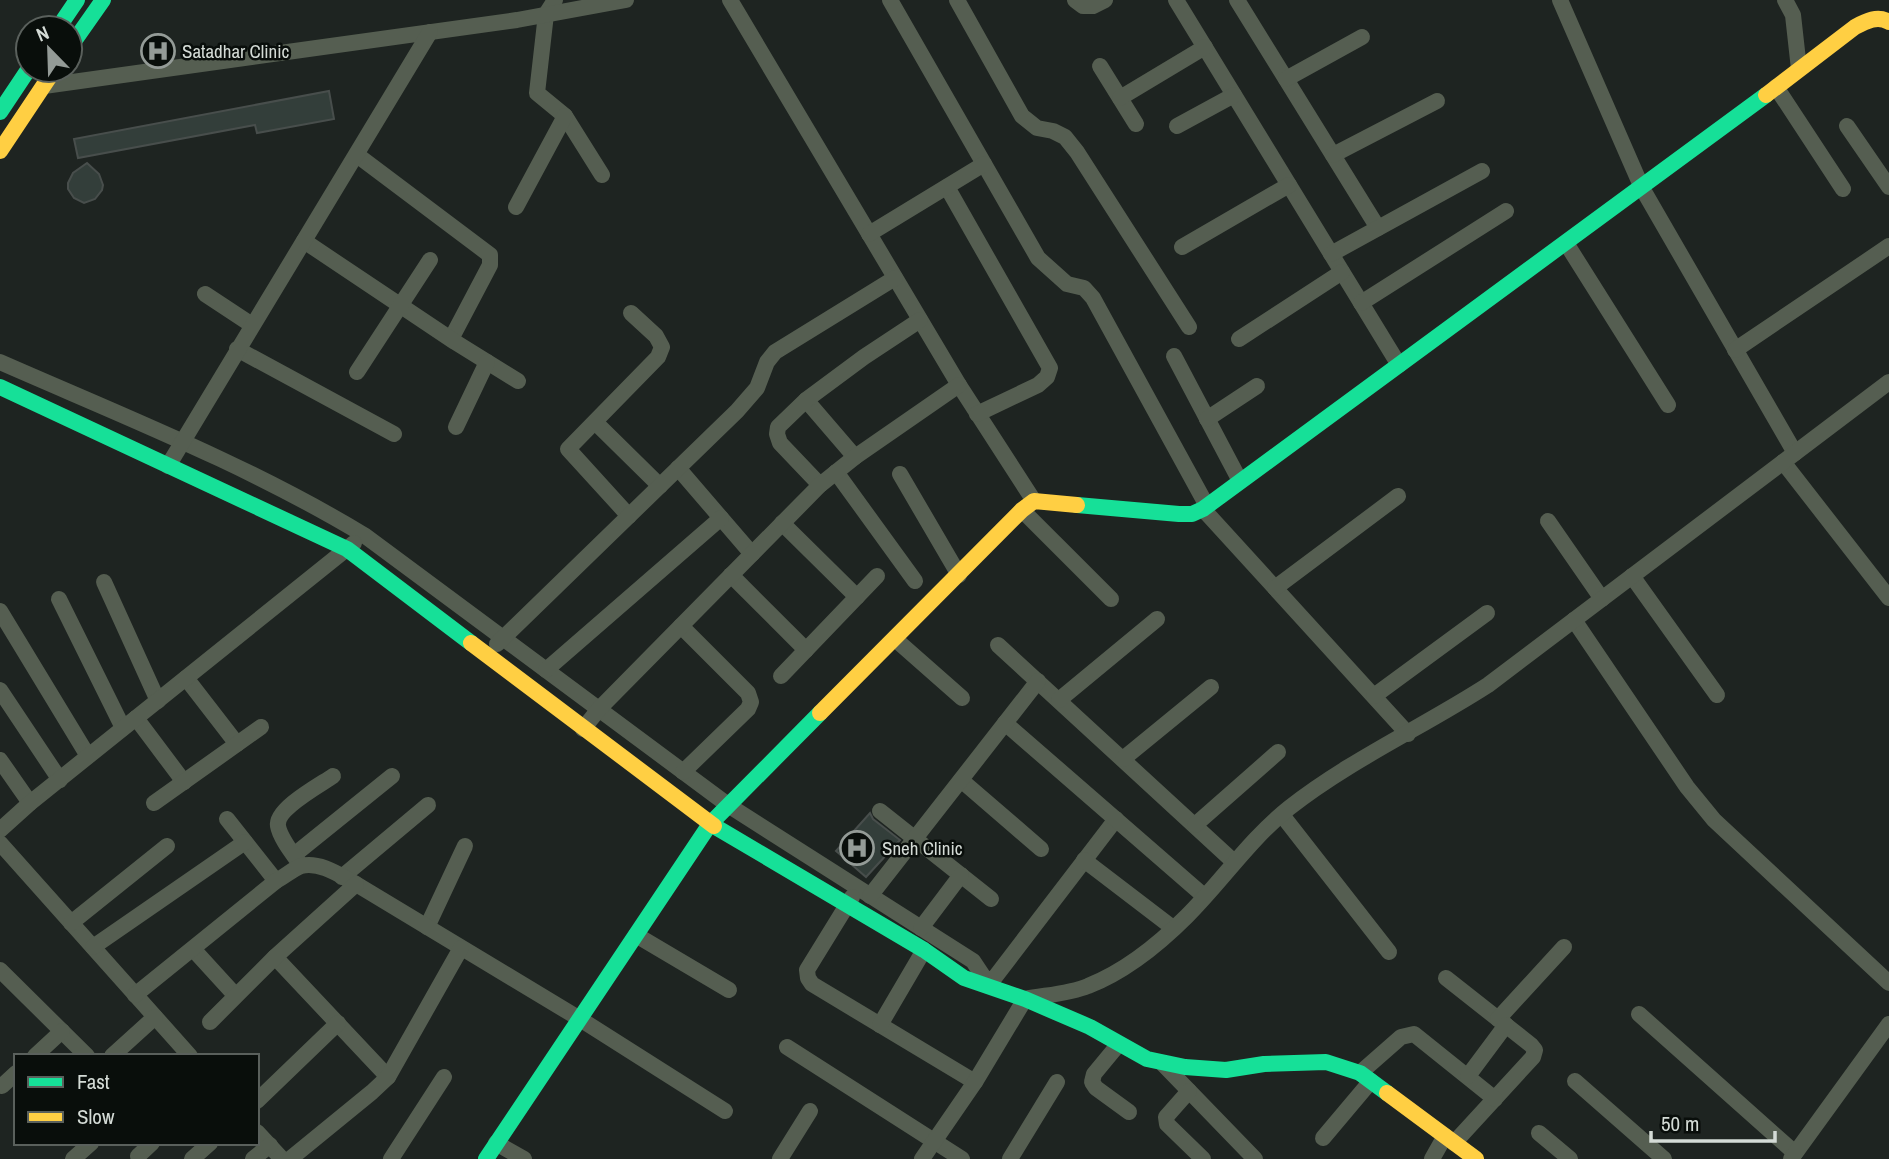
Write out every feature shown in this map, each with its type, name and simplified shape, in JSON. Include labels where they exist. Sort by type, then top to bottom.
[{"type":"main road","points":[[84,27],[103,0]]},
{"type":"main road","points":[[486,1159],[709,824],[1028,506],[1179,514],[1192,514],[1205,508],[1642,188],[1855,27],[1868,20],[1884,19],[1889,22]]},
{"type":"main road","points":[[0,112],[19,84]]},
{"type":"main road","points":[[0,151],[44,84]]},
{"type":"main road","points":[[0,387],[347,549],[709,824],[924,950],[964,978],[989,985],[1090,1027],[1147,1059],[1185,1067],[1226,1070],[1264,1064],[1326,1062],[1366,1077],[1476,1159]]},
{"type":"street","points":[[555,0],[546,14],[537,93],[565,116],[602,175]]},
{"type":"street","points":[[14,91],[430,32],[626,0]]},
{"type":"street","points":[[730,0],[977,414],[1028,506],[1111,599]]},
{"type":"street","points":[[890,0],[1038,258],[1053,274],[1067,284],[1084,288],[1093,298],[1205,508],[1408,734]]},
{"type":"street","points":[[957,0],[1022,116],[1037,128],[1065,137],[1189,327]]},
{"type":"street","points":[[1075,0],[1083,6],[1093,6],[1105,0]]},
{"type":"street","points":[[1176,0],[1399,365]]},
{"type":"street","points":[[1560,0],[1642,188],[1735,350],[1789,458],[1889,598]]},
{"type":"street","points":[[1786,0],[1793,15],[1799,69]]},
{"type":"street","points":[[1243,2],[1286,79],[1378,228]]},
{"type":"street","points":[[168,466],[430,32]]},
{"type":"street","points":[[1286,79],[1362,37]]},
{"type":"street","points":[[1120,98],[1205,47]]},
{"type":"street","points":[[1100,66],[1136,124]]},
{"type":"street","points":[[1776,87],[1843,188]]},
{"type":"street","points":[[1177,126],[1234,95]]},
{"type":"street","points":[[1333,155],[1437,101]]},
{"type":"street","points":[[516,207],[565,116]]},
{"type":"street","points":[[1847,126],[1889,187]]},
{"type":"street","points":[[357,155],[491,256],[490,265],[451,339]]},
{"type":"street","points":[[869,234],[984,164]]},
{"type":"street","points":[[1331,254],[1482,171]]},
{"type":"street","points":[[1182,247],[1289,185]]},
{"type":"street","points":[[947,187],[1049,368],[1047,377],[1038,385],[977,414]]},
{"type":"street","points":[[1361,303],[1506,211]]},
{"type":"street","points":[[304,241],[518,381]]},
{"type":"street","points":[[1566,243],[1668,405]]},
{"type":"street","points":[[1735,350],[1889,246]]},
{"type":"street","points":[[357,372],[430,260]]},
{"type":"street","points":[[1239,339],[1342,272]]},
{"type":"street","points":[[486,655],[737,411],[757,388],[767,362],[775,352],[895,278]]},
{"type":"street","points":[[205,294],[252,325]]},
{"type":"street","points":[[629,516],[568,449],[658,357],[662,347],[656,336],[631,313]]},
{"type":"street","points":[[820,485],[780,443],[776,434],[778,427],[806,400],[920,320]]},
{"type":"street","points":[[237,349],[394,434]]},
{"type":"street","points":[[1174,356],[1240,481]]},
{"type":"street","points":[[0,362],[181,441],[309,502],[364,535],[728,805],[973,961],[989,985],[1116,819]]},
{"type":"street","points":[[456,428],[487,362]]},
{"type":"street","points":[[922,1159],[975,1082],[1025,999],[1086,987],[1129,964],[1186,917],[1234,862],[1282,815],[1322,784],[1488,685],[1889,382]]},
{"type":"street","points":[[583,729],[599,709],[820,485],[855,457],[959,385]]},
{"type":"street","points":[[1207,419],[1257,386]]},
{"type":"street","points":[[806,400],[855,457]]},
{"type":"street","points":[[595,422],[660,486]]},
{"type":"street","points":[[678,468],[752,554]]},
{"type":"street","points":[[836,472],[915,581]]},
{"type":"street","points":[[900,474],[959,575]]},
{"type":"street","points":[[1275,588],[1398,496]]},
{"type":"street","points":[[546,670],[721,518]]},
{"type":"street","points":[[1548,521],[1602,599]]},
{"type":"street","points":[[782,523],[857,597]]},
{"type":"street","points":[[0,830],[364,535]]},
{"type":"street","points":[[731,575],[806,650]]},
{"type":"street","points":[[781,676],[877,576]]},
{"type":"street","points":[[1632,576],[1717,695]]},
{"type":"street","points":[[104,582],[158,701]]},
{"type":"street","points":[[59,599],[130,723],[184,782]]},
{"type":"street","points":[[1374,696],[1487,613]]},
{"type":"street","points":[[1059,700],[1157,619]]},
{"type":"street","points":[[3,620],[88,756]]},
{"type":"street","points":[[1574,620],[1687,787],[1714,820],[1889,983]]},
{"type":"street","points":[[681,626],[748,693],[751,702],[748,709],[683,772]]},
{"type":"street","points":[[895,639],[962,698]]},
{"type":"street","points":[[998,645],[1234,862]]},
{"type":"street","points":[[186,678],[237,744]]},
{"type":"street","points":[[975,1082],[812,984],[807,970],[847,905],[864,892],[916,838],[1038,681]]},
{"type":"street","points":[[1123,759],[1210,687]]},
{"type":"street","points":[[0,691],[60,780]]},
{"type":"street","points":[[1005,723],[1204,896]]},
{"type":"street","points":[[154,803],[261,727]]},
{"type":"street","points":[[1195,825],[1278,752]]},
{"type":"street","points":[[0,760],[30,803]]},
{"type":"street","points":[[333,776],[284,810],[278,818],[278,828],[298,861],[349,881],[580,1019],[725,1111]]},
{"type":"street","points":[[135,995],[276,881],[392,776]]},
{"type":"street","points":[[961,780],[1041,849]]},
{"type":"street","points":[[211,1022],[349,881],[428,805]]},
{"type":"street","points":[[880,811],[991,899]]},
{"type":"street","points":[[1282,815],[1389,952]]},
{"type":"street","points":[[227,819],[276,881]]},
{"type":"street","points":[[93,947],[245,842]]},
{"type":"street","points":[[0,843],[188,1054]]},
{"type":"street","points":[[71,923],[167,846]]},
{"type":"street","points":[[427,927],[465,846]]},
{"type":"street","points":[[1084,860],[1173,928]]},
{"type":"street","points":[[921,928],[961,875]]},
{"type":"street","points":[[636,935],[729,990]]},
{"type":"street","points":[[1468,1076],[1502,1022],[1564,947]]},
{"type":"street","points":[[289,1159],[388,1076],[461,948]]},
{"type":"street","points":[[192,949],[236,995]]},
{"type":"street","points":[[880,1025],[924,950]]},
{"type":"street","points":[[275,957],[388,1076]]},
{"type":"street","points":[[0,994],[6,976],[86,1054]]},
{"type":"street","points":[[1432,1159],[1495,1099],[1533,1057],[1535,1050],[1446,978]]},
{"type":"street","points":[[1639,1014],[1793,1156],[1889,1024]]},
{"type":"street","points":[[114,1054],[155,1017]]},
{"type":"street","points":[[259,1099],[338,1023]]},
{"type":"street","points":[[37,1054],[62,1031]]},
{"type":"street","points":[[1323,1138],[1366,1077],[1401,1037],[1414,1034],[1495,1099]]},
{"type":"street","points":[[1118,1045],[1094,1074],[1092,1082],[1096,1088],[1129,1112]]},
{"type":"street","points":[[787,1047],[962,1159]]},
{"type":"street","points":[[1161,1062],[1255,1159]]},
{"type":"street","points":[[2,1086],[14,1075]]},
{"type":"street","points":[[391,1159],[444,1077]]},
{"type":"street","points":[[1575,1081],[1664,1159]]},
{"type":"street","points":[[1010,1159],[1057,1082]]},
{"type":"street","points":[[1189,1091],[1171,1109],[1166,1117],[1167,1124],[1203,1159]]},
{"type":"street","points":[[780,1159],[810,1111]]},
{"type":"street","points":[[1539,1132],[1570,1159]]},
{"type":"street","points":[[259,1134],[282,1159]]},
{"type":"street","points":[[496,1143],[524,1159]]},
{"type":"street","points":[[73,1159],[89,1145]]},
{"type":"street","points":[[138,1156],[150,1145]]},
{"type":"street","points":[[192,1159],[208,1145]]},
{"type":"street","points":[[253,1159],[270,1145]]},
{"type":"building","points":[[329,91],[334,119],[257,133],[255,125],[78,158],[74,139]]},
{"type":"building","points":[[87,163],[99,174],[103,185],[95,199],[84,203],[74,198],[68,189],[68,183],[73,173]]},
{"type":"building","points":[[870,813],[873,819],[900,840],[866,877],[836,851]]},
{"type":"traffic: fast","points":[[68,14],[77,0]]},
{"type":"traffic: fast","points":[[84,27],[103,0]]},
{"type":"traffic: fast","points":[[0,112],[19,84]]},
{"type":"traffic: fast","points":[[1077,505],[1179,514],[1192,514],[1203,509],[1766,95]]},
{"type":"traffic: fast","points":[[0,387],[347,549],[471,643]]},
{"type":"traffic: fast","points":[[486,1159],[710,824],[820,713]]},
{"type":"traffic: fast","points":[[714,826],[924,950],[964,978],[1025,999],[1090,1027],[1147,1059],[1185,1067],[1226,1070],[1264,1064],[1326,1062],[1360,1073],[1387,1093]]},
{"type":"traffic: slow","points":[[1766,95],[1855,27],[1876,19],[1889,22]]},
{"type":"traffic: slow","points":[[0,151],[45,84]]},
{"type":"traffic: slow","points":[[820,713],[1022,510],[1034,501],[1077,505]]},
{"type":"traffic: slow","points":[[471,643],[714,826]]},
{"type":"traffic: slow","points":[[1387,1093],[1476,1159]]},
{"type":"place","name":"Satadhar Clinic","points":[[158,51]]},
{"type":"place","name":"Sneh Clinic","points":[[857,848]]}]
